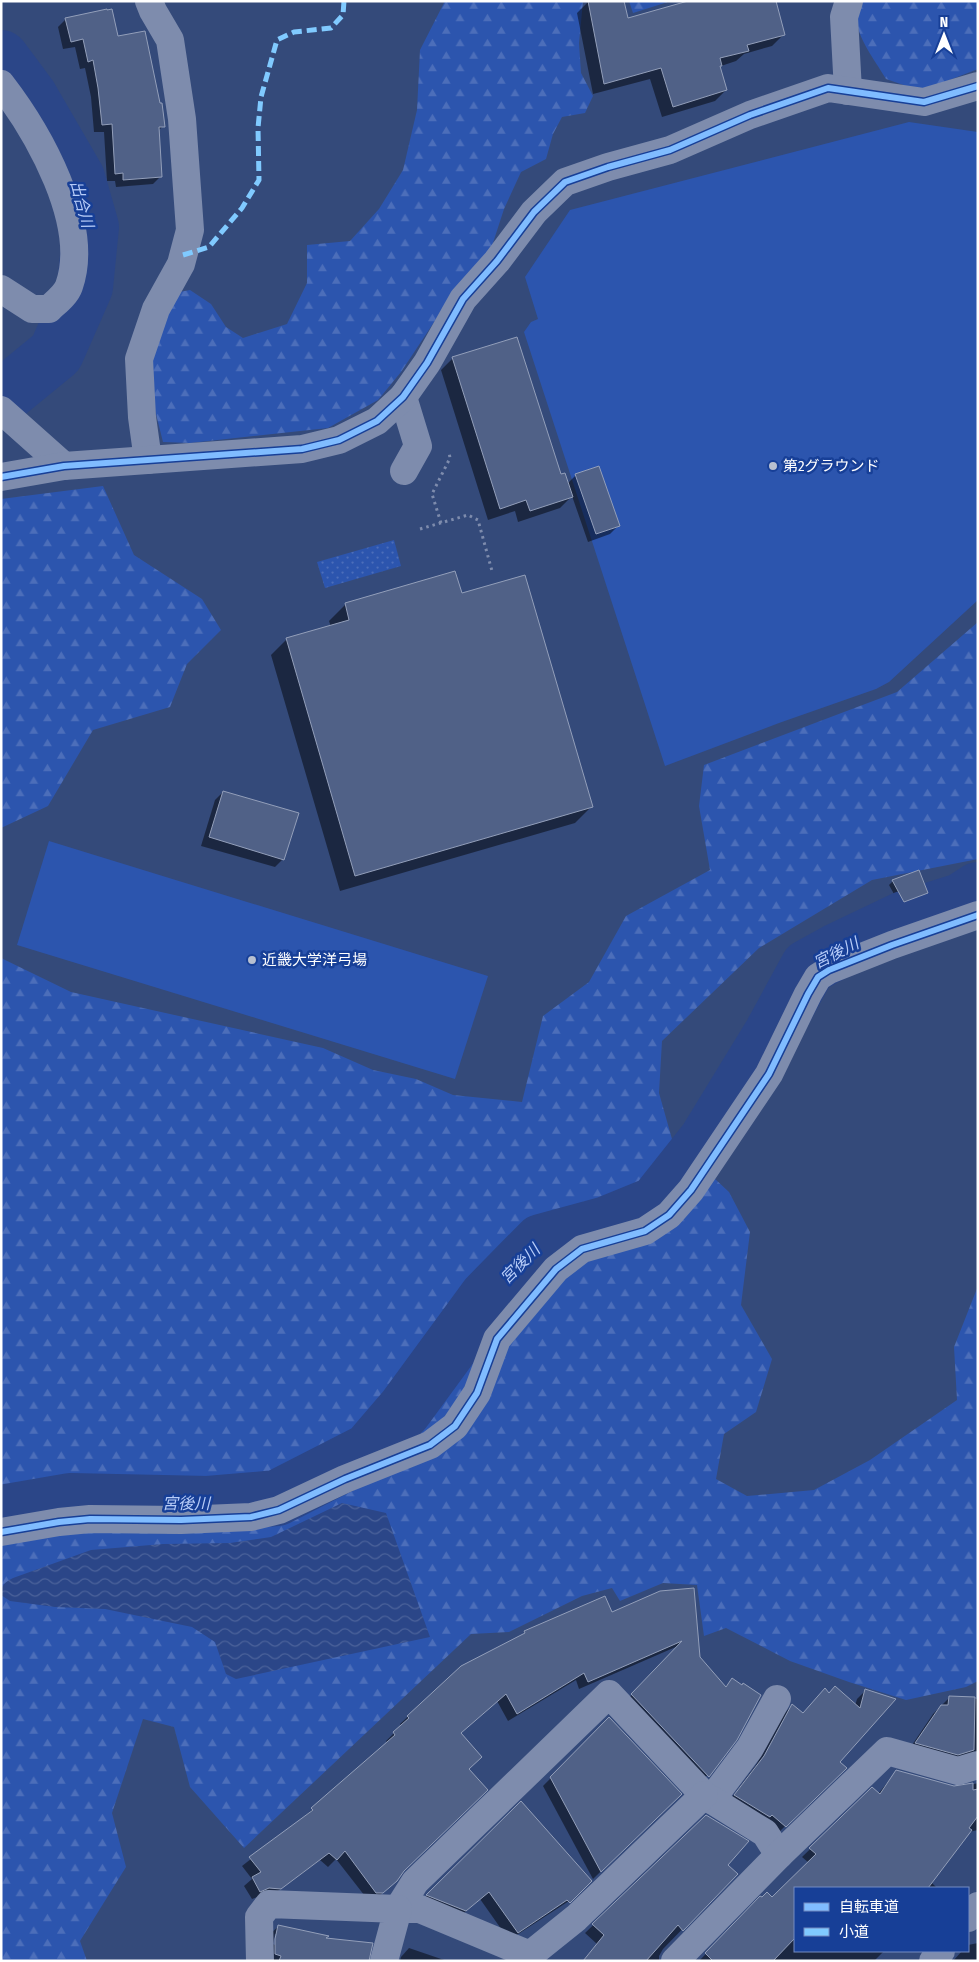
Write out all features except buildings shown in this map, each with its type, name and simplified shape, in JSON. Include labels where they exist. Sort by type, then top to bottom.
[{"type":"street","points":[[148,460],[142,417],[139,359],[156,309],[180,264],[190,230],[182,119],[170,40],[153,11],[150,1]]},
{"type":"street","points":[[848,91],[844,17],[849,1]]},
{"type":"street","points":[[1,84],[42,148],[67,204],[73,230],[75,262],[68,288],[49,309],[32,309],[1,289]]},
{"type":"street","points":[[1,477],[64,466],[302,449],[340,440],[377,420],[403,398],[427,363],[463,299],[497,261],[534,212],[565,182],[608,167],[670,150],[750,115],[828,88],[924,102],[978,86]]},
{"type":"street","points":[[403,398],[418,446],[404,471]]},
{"type":"street","points":[[1,410],[64,466]]},
{"type":"street","points":[[1,1532],[59,1522],[90,1519],[181,1520],[251,1517],[279,1510],[345,1479],[430,1445],[455,1426],[477,1393],[497,1339],[556,1269],[582,1249],[645,1231],[669,1215],[692,1190],[768,1074],[818,977],[829,970],[892,945],[978,915]]},
{"type":"street","points":[[384,1961],[398,1909],[415,1882],[609,1694],[708,1797],[765,1833],[779,1855]]},
{"type":"street","points":[[260,1961],[259,1917],[269,1904],[420,1909],[530,1955],[576,1918],[708,1797],[750,1748],[777,1699]]},
{"type":"street","points":[[675,1961],[779,1855],[887,1751],[958,1771],[978,1765]]},
{"type":"street","points":[[969,1917],[978,1906]]},
{"type":"path","points":[[420,529],[468,515],[478,520],[492,572]]},
{"type":"green space","points":[[445,1],[583,1],[579,43],[581,73],[593,96],[585,113],[562,117],[553,134],[546,159],[521,172],[504,209],[490,252],[450,298],[401,372],[378,400],[328,428],[190,443],[163,442],[155,410],[150,371],[164,316],[179,292],[190,290],[211,304],[226,327],[243,338],[287,324],[307,283],[307,245],[350,241],[379,209],[403,170],[417,110],[420,50]]},
{"type":"green space","points":[[629,1],[671,1],[633,13]]},
{"type":"green space","points":[[858,1],[978,1],[978,69],[921,91],[886,79],[859,32],[856,22]]},
{"type":"green space","name":"第2グラウンド","points":[[909,122],[978,132],[978,600],[889,682],[876,689],[665,766],[524,332],[531,322],[538,319],[525,277],[570,210]]},
{"type":"green space","points":[[103,486],[134,555],[202,599],[221,630],[187,664],[170,707],[93,730],[48,806],[1,828],[1,499]]},
{"type":"green space","points":[[394,540],[401,566],[325,588],[317,562]]},
{"type":"green space","points":[[978,622],[978,859],[872,880],[759,948],[662,1041],[659,1093],[672,1139],[729,1192],[750,1232],[741,1305],[772,1359],[756,1412],[724,1434],[716,1479],[747,1496],[814,1490],[870,1460],[957,1400],[954,1347],[978,1286],[978,1681],[966,1687],[906,1700],[790,1661],[726,1628],[704,1636],[697,1585],[663,1583],[620,1601],[612,1588],[582,1596],[509,1632],[471,1634],[244,1848],[190,1787],[174,1727],[143,1719],[112,1813],[126,1867],[80,1941],[87,1961],[1,1961],[1,958],[71,992],[323,1048],[373,1070],[416,1079],[453,1095],[522,1102],[543,1016],[589,982],[626,916],[710,870],[699,806],[704,765],[897,692]]},
{"type":"green space","name":"近畿大学洋弓場","points":[[49,841],[488,976],[455,1079],[17,945]]},
{"type":"water","points":[[342,1503],[386,1513],[430,1637],[236,1679],[226,1674],[215,1642],[192,1627],[105,1609],[55,1607],[10,1601],[1,1595],[4,1584],[13,1578],[91,1550],[163,1544],[230,1543],[271,1537]]},
{"type":"waterway","name":"出合川","points":[[1,58],[30,97],[77,178],[91,227],[85,287],[56,353],[1,398]]},
{"type":"waterway","name":"宮後川","points":[[1,1513],[70,1501],[208,1504],[277,1498],[369,1451],[405,1409],[487,1297],[541,1242],[607,1224],[656,1204],[706,1141],[772,1033],[808,967],[904,919],[961,901],[978,890]]},
{"type":"marked path","points":[[183,255],[209,247],[242,208],[259,180],[258,128],[261,97],[277,40],[294,32],[331,28],[343,15],[344,1]]},
{"type":"cycle path","points":[[1,477],[64,466],[302,449],[339,440],[377,421],[403,397],[427,363],[463,299],[497,261],[534,212],[565,182],[608,167],[670,150],[750,115],[828,88],[924,102],[978,86]]},
{"type":"cycle path","points":[[1,1532],[59,1522],[90,1519],[181,1520],[251,1517],[279,1510],[345,1479],[430,1445],[455,1426],[477,1393],[497,1339],[556,1269],[582,1249],[645,1231],[669,1215],[691,1190],[769,1074],[818,977],[829,970],[892,945],[978,915]]},
{"type":"place","name":"第2グラウンド","points":[[773,466]]},
{"type":"place","name":"近畿大学洋弓場","points":[[252,960]]}]
